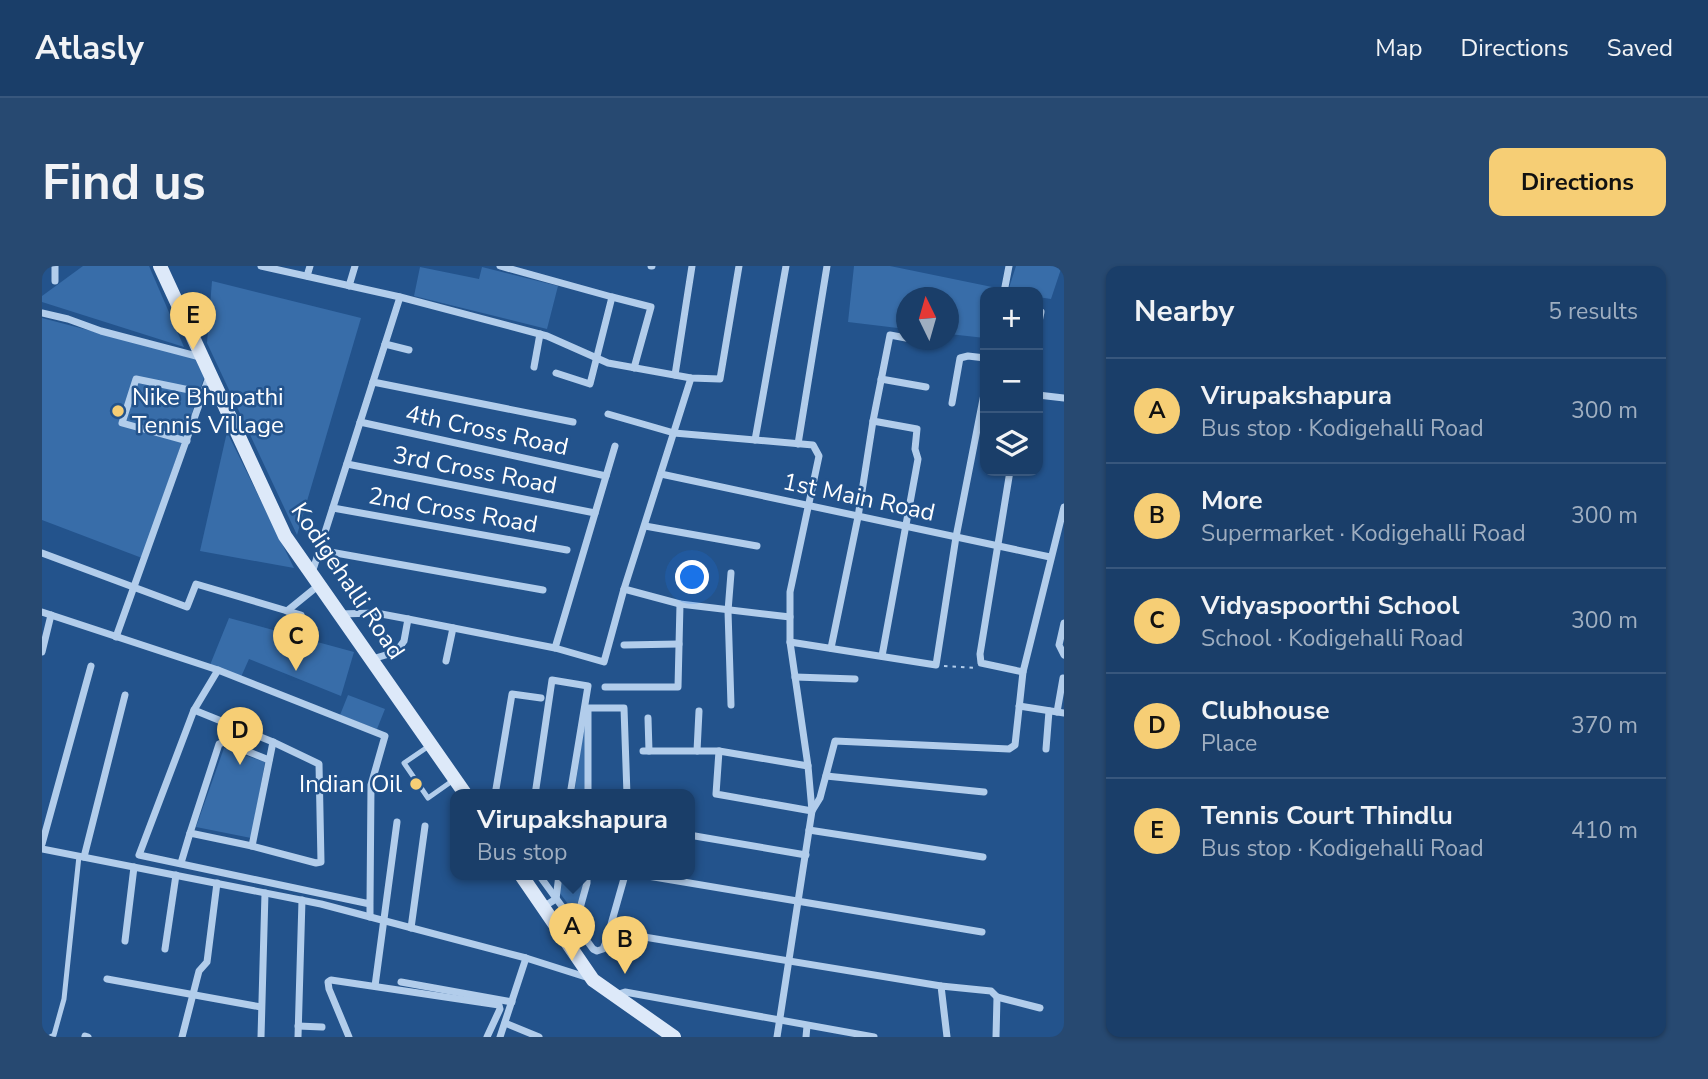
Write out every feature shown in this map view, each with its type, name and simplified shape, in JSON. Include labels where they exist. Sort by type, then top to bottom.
[{"type":"main road","name":"Kodigehalli Road","points":[[160,266],[285,536],[462,789]]},
{"type":"main road","points":[[526,880],[551,904],[593,980],[674,1037]]},
{"type":"street","points":[[55,266],[55,281]]},
{"type":"street","points":[[262,266],[400,297],[540,334],[608,363],[675,375],[720,379],[739,266]]},
{"type":"street","points":[[307,276],[310,266]]},
{"type":"street","points":[[349,286],[355,266]]},
{"type":"street","points":[[500,266],[651,307],[634,368]]},
{"type":"street","points":[[675,375],[692,266]]},
{"type":"street","points":[[755,440],[786,266]]},
{"type":"street","points":[[798,444],[827,266]]},
{"type":"street","points":[[1005,287],[1007,267]]},
{"type":"street","points":[[287,611],[315,580],[320,550],[400,297]]},
{"type":"street","points":[[556,373],[590,384],[612,297]]},
{"type":"street","points":[[42,313],[68,318],[101,331],[204,358]]},
{"type":"street","points":[[534,367],[540,334]]},
{"type":"street","points":[[831,648],[858,517],[890,335],[896,336]]},
{"type":"street","points":[[385,344],[409,350]]},
{"type":"street","points":[[952,403],[960,358],[980,357]]},
{"type":"street","points":[[116,637],[211,372]]},
{"type":"street","points":[[340,614],[376,613],[555,648],[604,662],[624,589],[691,377]]},
{"type":"street","points":[[187,441],[122,422],[135,379],[204,393]]},
{"type":"street","points":[[881,379],[926,387]]},
{"type":"street","points":[[373,382],[573,422]]},
{"type":"street","points":[[1043,396],[1064,398]]},
{"type":"street","points":[[790,642],[936,665],[980,413]]},
{"type":"street","points":[[608,414],[674,433],[813,445],[819,456],[790,592],[790,642],[808,766],[811,811],[777,1037]]},
{"type":"street","points":[[873,421],[917,429],[915,449],[918,459],[882,656]]},
{"type":"street","name":"4th Cross Road","points":[[360,422],[606,475]]},
{"type":"street","points":[[555,648],[615,446]]},
{"type":"street","name":"3rd Cross Road","points":[[347,464],[595,513]]},
{"type":"street","name":"1st Main Road","points":[[661,474],[1050,558]]},
{"type":"street","points":[[1009,476],[980,654],[984,663],[1023,672]]},
{"type":"street","points":[[811,811],[820,798],[835,741],[1009,749],[1015,745],[1023,672],[1064,507]]},
{"type":"street","name":"2nd Cross Road","points":[[333,508],[567,550]]},
{"type":"street","points":[[645,526],[757,546]]},
{"type":"street","points":[[320,550],[543,590]]},
{"type":"street","points":[[42,553],[187,607],[196,584],[301,615]]},
{"type":"street","points":[[731,573],[728,611],[731,705]]},
{"type":"street","points":[[624,589],[680,604],[790,617]]},
{"type":"street","points":[[605,687],[678,687],[680,604]]},
{"type":"street","points":[[42,612],[218,670],[385,736],[371,785],[370,917]]},
{"type":"street","points":[[42,652],[51,615]]},
{"type":"street","points":[[372,659],[396,652],[404,641],[408,619]]},
{"type":"street","points":[[1064,623],[1059,645],[1064,655]]},
{"type":"street","points":[[446,661],[453,628]]},
{"type":"street","points":[[624,645],[679,644]]},
{"type":"street","points":[[91,666],[42,847],[302,900],[526,958],[593,980]]},
{"type":"street","points":[[218,670],[194,710],[139,855],[370,904]]},
{"type":"street","points":[[795,677],[855,679]]},
{"type":"street","points":[[1046,749],[1063,678]]},
{"type":"street","points":[[536,789],[552,680],[588,686],[571,789]]},
{"type":"street","points":[[496,789],[512,694],[541,698]]},
{"type":"street","points":[[81,857],[125,695]]},
{"type":"street","points":[[1019,706],[1057,712]]},
{"type":"street","points":[[588,789],[588,708],[624,708],[627,789]]},
{"type":"street","points":[[190,833],[321,862],[319,764],[194,710]]},
{"type":"street","points":[[697,751],[698,711]]},
{"type":"street","points":[[648,718],[646,751],[719,751],[808,766]]},
{"type":"street","points":[[181,863],[219,744],[224,742],[269,760]]},
{"type":"street","points":[[252,846],[273,742]]},
{"type":"street","points":[[719,751],[716,794],[811,811]]},
{"type":"street","points":[[826,776],[984,792]]},
{"type":"street","points":[[375,986],[397,821]]},
{"type":"street","points":[[411,928],[425,826]]},
{"type":"street","points":[[809,830],[983,858]]},
{"type":"street","points":[[695,836],[806,855]]},
{"type":"street","points":[[191,878],[194,866]]},
{"type":"street","points":[[125,942],[134,867]]},
{"type":"street","points":[[165,949],[176,875]]},
{"type":"street","points":[[541,880],[551,904],[575,926],[593,949],[601,951],[624,880]]},
{"type":"street","points":[[551,904],[558,880]]},
{"type":"street","points":[[575,926],[587,880]]},
{"type":"street","points":[[672,880],[982,932]]},
{"type":"street","points":[[183,1037],[191,994],[199,971],[207,962],[217,883]]},
{"type":"street","points":[[261,1037],[265,893]]},
{"type":"street","points":[[298,1037],[302,900]]},
{"type":"street","points":[[626,934],[941,986],[991,991],[997,997],[1040,1008]]},
{"type":"street","points":[[500,1037],[526,958]]},
{"type":"street","points":[[107,979],[261,1007]]},
{"type":"street","points":[[349,1037],[329,989],[328,982],[331,980],[499,1005],[500,1009],[487,1037]]},
{"type":"street","points":[[401,982],[512,1002]]},
{"type":"street","points":[[941,986],[947,1037]]},
{"type":"street","points":[[614,996],[625,992],[873,1037]]},
{"type":"street","points":[[996,1037],[997,997]]},
{"type":"street","points":[[505,1023],[539,1037]]},
{"type":"street","points":[[298,1026],[322,1027]]},
{"type":"street","points":[[806,1037],[807,1026]]},
{"type":"lane","points":[[432,745],[404,763],[428,798],[455,778]]},
{"type":"lane","points":[[50,1037],[54,1035],[65,999],[81,857]]},
{"type":"path","points":[[936,665],[974,669],[984,663]]},
{"type":"shaded area","points":[[83,266],[149,266],[184,347],[42,302],[42,296]]},
{"type":"shaded area","points":[[854,266],[890,266],[992,287],[980,287],[980,337],[959,335],[959,287],[896,287],[896,328],[848,322]]},
{"type":"shaded area","points":[[1016,266],[1062,266],[1051,299],[1043,298],[1043,287],[1009,287]]},
{"type":"shaded area","points":[[420,267],[479,279],[482,267],[558,286],[547,329],[414,296]]},
{"type":"shaded area","points":[[212,281],[361,318],[297,535],[207,343]]},
{"type":"shaded area","name":"Nike Bhupathi Tennis Village","points":[[42,318],[198,359],[205,375],[142,558],[42,520]]},
{"type":"shaded area","points":[[227,432],[294,568],[200,551]]},
{"type":"shaded area","points":[[229,618],[354,652],[341,696],[249,659],[241,677],[210,665]]},
{"type":"shaded area","points":[[348,695],[385,709],[377,729],[340,715]]},
{"type":"shaded area","points":[[587,708],[586,789],[575,789]]},
{"type":"shaded area","points":[[224,748],[265,762],[251,838],[196,827]]},
{"type":"shaded area","points":[[560,880],[585,880],[574,912],[559,892]]},
{"type":"place","name":"Tennis Court Thindlu","points":[[193,350]]},
{"type":"place","name":"Nike Bhupathi Tennis Village","points":[[118,411]]},
{"type":"place","name":"Vidyaspoorthi School","points":[[296,671]]},
{"type":"place","name":"Clubhouse","points":[[240,765]]},
{"type":"place","name":"Indian Oil","points":[[416,784]]},
{"type":"place","name":"Virupakshapura","points":[[572,961]]},
{"type":"place","name":"More","points":[[625,974]]}]
